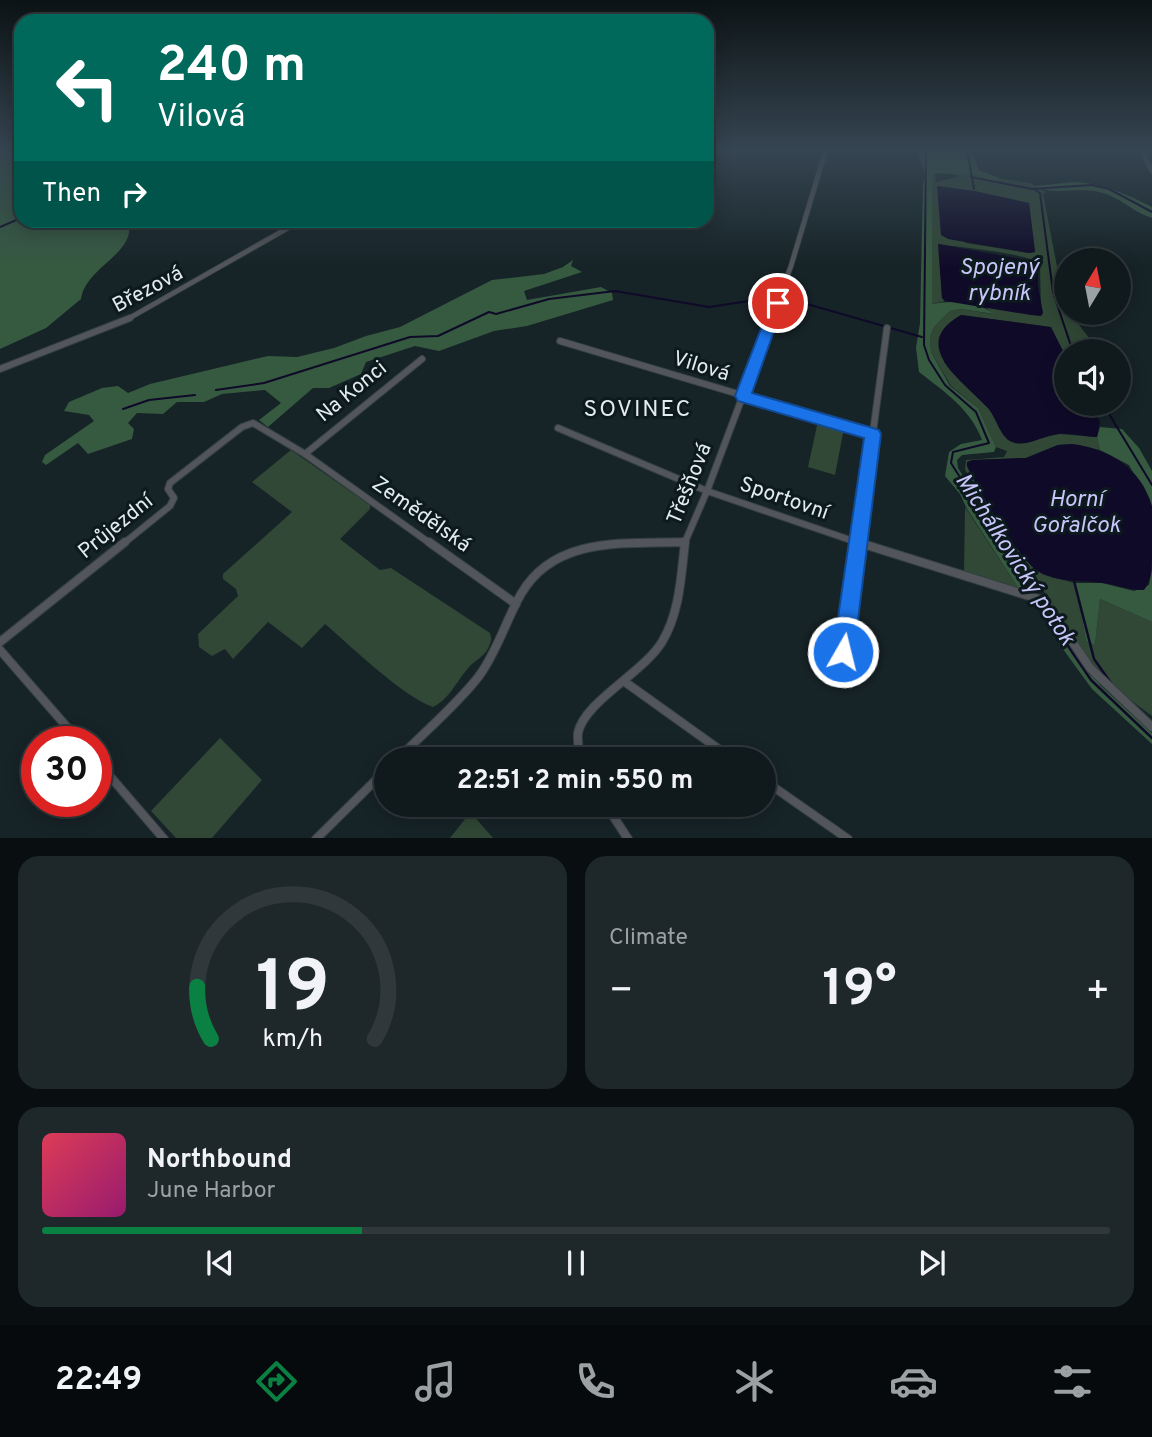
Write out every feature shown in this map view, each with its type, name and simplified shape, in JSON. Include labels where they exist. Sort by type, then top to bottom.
[{"type":"street","name":"Třešňová","points":[[410,747],[480,675],[529,580],[557,558],[608,542],[685,542],[707,491],[791,266],[815,188]]},
{"type":"street","name":"Březová","points":[[0,369],[29,360],[140,313],[288,228]]},
{"type":"street","points":[[843,652],[887,328]]},
{"type":"street","name":"Vilová","points":[[560,341],[873,434]]},
{"type":"street","name":"Na Konci","points":[[305,454],[422,359]]},
{"type":"street","name":"Průjezdní","points":[[0,642],[170,506],[174,498],[168,489],[170,483],[242,427],[253,423],[259,425],[305,454]]},
{"type":"street","name":"Sportovní","points":[[558,428],[707,491],[1045,601],[1090,668],[1152,727]]},
{"type":"street","name":"Zemědělská","points":[[305,454],[516,604]]},
{"type":"street","points":[[578,747],[582,722],[603,697],[625,682],[653,654],[668,631],[676,601],[685,542]]},
{"type":"street","points":[[0,650],[66,726]]},
{"type":"street","points":[[625,682],[716,747]]},
{"type":"street","points":[[112,778],[164,838]]},
{"type":"street","points":[[316,838],[374,782]]},
{"type":"street","points":[[776,789],[848,838]]},
{"type":"street","points":[[614,817],[628,838]]},
{"type":"green space","points":[[0,188],[14,188],[14,228],[129,228],[126,242],[92,277],[81,299],[46,328],[0,349]]},
{"type":"green space","points":[[923,188],[932,188],[932,304],[964,303],[980,306],[994,314],[961,309],[950,311],[934,327],[930,337],[931,352],[950,386],[978,408],[996,447],[994,452],[962,455],[957,460],[958,468],[1035,590],[1019,589],[960,494],[945,476],[949,452],[961,444],[982,440],[964,411],[919,372],[916,348],[920,323]]},
{"type":"green space","points":[[932,188],[938,188],[940,213],[966,243],[1029,253],[1035,252],[1029,203],[953,188],[1039,188],[1046,192],[1043,194],[1054,251],[1054,326],[1080,326],[1090,339],[1056,339],[1050,327],[961,315],[942,333],[944,362],[1017,443],[1059,434],[1097,437],[1100,450],[1072,444],[1058,445],[1026,458],[972,460],[1052,577],[1075,583],[1086,641],[1095,645],[1100,599],[1152,622],[1152,716],[1106,682],[1089,660],[965,470],[966,460],[1004,457],[1007,451],[996,447],[978,408],[951,386],[931,352],[930,337],[934,327],[950,311],[961,309],[992,314],[986,307],[1041,316],[1040,264],[1007,253],[939,244],[942,298],[945,301],[932,304]]},
{"type":"green space","points":[[1040,188],[1108,188],[1152,207],[1152,218],[1114,197],[1099,192]]},
{"type":"green space","points":[[573,260],[571,266],[582,272],[524,291],[527,300],[601,287],[612,293],[613,300],[527,326],[494,331],[439,351],[415,346],[366,362],[361,374],[329,388],[313,388],[268,427],[259,420],[281,403],[265,390],[222,394],[204,402],[177,402],[163,414],[137,413],[128,423],[134,429],[132,439],[88,454],[78,443],[46,465],[42,462],[45,455],[94,421],[89,415],[64,411],[69,402],[102,388],[118,386],[128,393],[150,384],[268,356],[297,357],[334,348],[400,327],[492,280],[544,274]]},
{"type":"green space","points":[[818,421],[844,428],[835,475],[808,467]]},
{"type":"green space","points":[[1100,427],[1122,429],[1139,448],[1152,471],[1152,507],[1129,465],[1100,450],[1097,437]]},
{"type":"green space","points":[[291,450],[370,505],[370,509],[340,539],[380,570],[391,568],[490,633],[491,640],[486,651],[466,670],[445,698],[433,707],[392,682],[325,624],[302,648],[268,622],[233,659],[225,649],[212,656],[199,647],[198,634],[238,596],[236,589],[223,579],[223,574],[292,512],[252,482]]},
{"type":"green space","points":[[965,507],[1019,589],[964,571]]},
{"type":"green space","points":[[1152,570],[1152,622],[1100,599],[1095,645],[1086,641],[1075,583],[1102,583],[1134,591],[1149,585]]},
{"type":"green space","points":[[1035,602],[1045,606],[1101,686],[1152,733],[1152,744],[1092,689],[1060,645]]},
{"type":"green space","points":[[220,738],[262,780],[212,838],[176,838],[151,811]]},
{"type":"green space","points":[[467,817],[475,817],[493,838],[450,838]]},
{"type":"water","points":[[937,188],[974,191],[1029,203],[1035,252],[948,239],[941,235]]},
{"type":"water","name":"Spojený rybník","points":[[938,244],[1038,262],[1038,286],[1043,313],[1041,316],[945,301],[942,298]]},
{"type":"water","points":[[961,315],[1051,327],[1057,339],[1054,339],[1054,416],[1098,416],[1100,422],[1097,437],[1059,434],[1023,443],[1008,440],[990,411],[945,363],[939,351],[939,339],[946,327]]},
{"type":"water","name":"Horní Gořalčok","points":[[1072,444],[1099,450],[1122,463],[1132,471],[1147,493],[1152,506],[1152,560],[1150,577],[1144,590],[1062,580],[1039,572],[1010,539],[967,466],[967,462],[972,460],[1026,458],[1058,445]]},
{"type":"waterway","name":"Michálkovický potok","points":[[926,188],[924,345],[929,360],[945,385],[976,412],[989,443],[953,452],[951,463],[1002,544]]},
{"type":"waterway","points":[[1027,188],[1045,188]]},
{"type":"waterway","points":[[1105,188],[1152,212]]},
{"type":"waterway","points":[[1034,189],[1040,193],[1053,292],[1069,339]]},
{"type":"waterway","points":[[0,227],[14,221]]},
{"type":"waterway","points":[[216,390],[264,383],[410,337],[438,336],[489,312],[496,314],[549,299],[615,291],[709,307],[775,297]]},
{"type":"waterway","points":[[786,298],[922,337]]},
{"type":"waterway","points":[[123,409],[149,400],[195,395]]},
{"type":"waterway","points":[[1110,416],[1152,485]]},
{"type":"waterway","name":"Michálkovický potok","points":[[1000,542],[1032,592]]},
{"type":"waterway","points":[[1074,581],[1094,659],[1111,683]]},
{"type":"waterway","name":"Michálkovický potok","points":[[1039,603],[1091,680],[1152,738]]},
{"type":"district","name":"SOVINEC","points":[[638,410]]},
{"type":"route","points":[[778,303],[743,396],[873,434],[843,652]]}]
